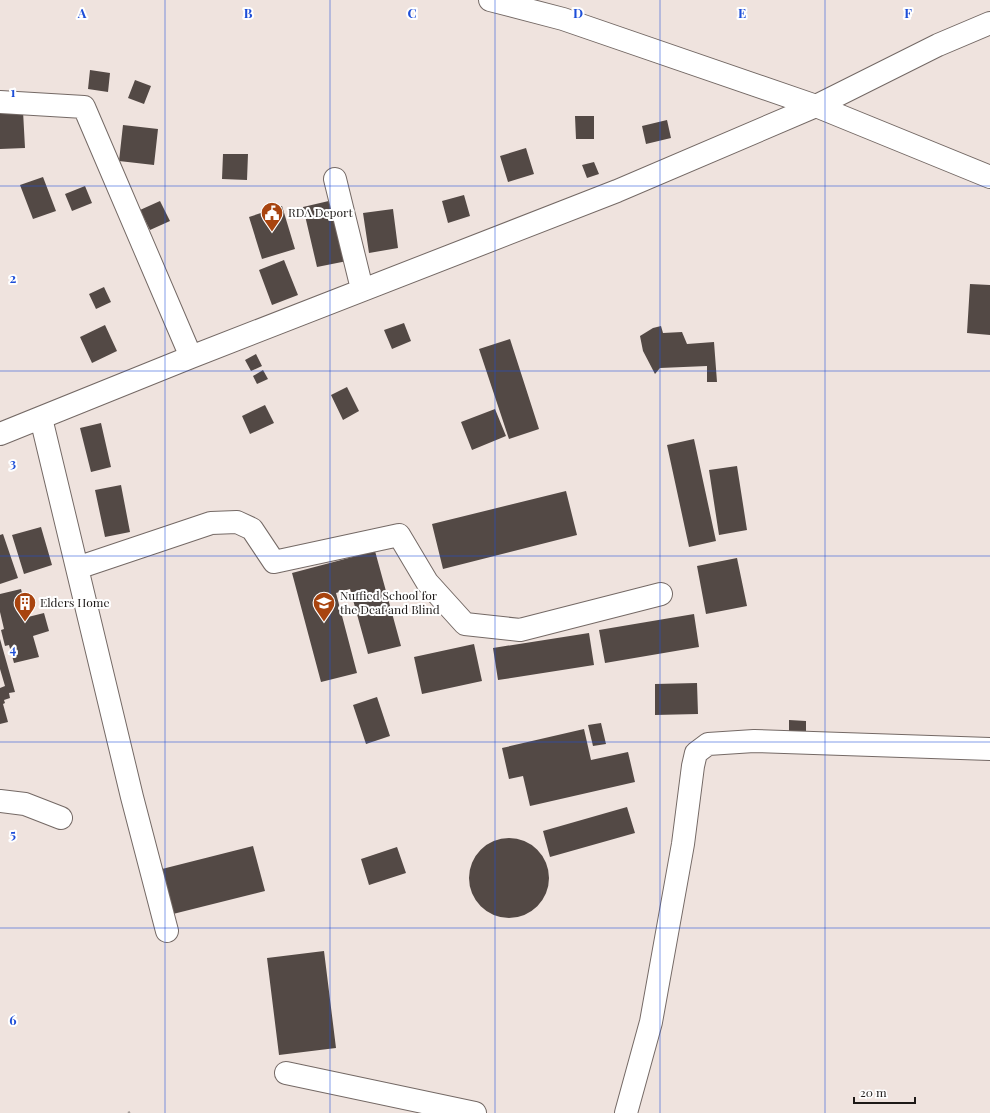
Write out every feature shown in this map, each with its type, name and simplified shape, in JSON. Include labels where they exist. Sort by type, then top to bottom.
[{"type":"street","points":[[490,0],[562,19],[816,106],[990,177]]},
{"type":"street","points":[[0,434],[191,356],[617,190],[816,106],[938,45],[990,23]]},
{"type":"street","points":[[0,102],[84,107],[191,356]]},
{"type":"street","points":[[335,179],[362,289]]},
{"type":"street","points":[[41,418],[130,789],[167,931]]},
{"type":"street","points":[[77,568],[211,523],[238,522],[252,529],[274,562],[399,534],[427,582],[465,624],[520,630],[661,594]]},
{"type":"street","points":[[626,1113],[651,1022],[683,844],[696,753],[708,744],[754,741],[990,749]]},
{"type":"street","points":[[0,801],[25,804],[61,818]]},
{"type":"street","points":[[286,1073],[475,1113]]},
{"type":"building","points":[[90,70],[110,73],[108,92],[88,89]]},
{"type":"building","points":[[135,80],[151,86],[144,104],[128,98]]},
{"type":"building","points":[[23,111],[25,148],[0,149],[0,113]]},
{"type":"building","points":[[575,116],[594,116],[594,139],[576,139]]},
{"type":"building","points":[[667,120],[671,138],[646,144],[642,126]]},
{"type":"building","points":[[123,125],[158,129],[154,165],[119,161]]},
{"type":"building","points":[[526,148],[534,174],[508,182],[500,156]]},
{"type":"building","points":[[223,154],[248,154],[247,180],[222,179]]},
{"type":"building","points":[[594,162],[599,174],[587,178],[582,165]]},
{"type":"building","points":[[43,177],[56,211],[33,219],[20,185]]},
{"type":"building","points":[[85,186],[92,203],[72,211],[65,194]]},
{"type":"building","points":[[464,195],[470,216],[448,223],[442,201]]},
{"type":"building","points":[[333,200],[347,261],[317,267],[303,207]]},
{"type":"building","points":[[160,201],[170,221],[150,230],[140,210]]},
{"type":"building","name":"RDA Deport","points":[[282,206],[295,249],[262,259],[249,217]]},
{"type":"building","points":[[393,209],[398,248],[369,253],[363,213]]},
{"type":"building","points":[[284,260],[298,295],[272,305],[259,270]]},
{"type":"building","points":[[970,284],[990,285],[990,335],[967,333]]},
{"type":"building","points":[[104,287],[111,302],[96,309],[89,294]]},
{"type":"building","points":[[404,323],[411,341],[392,349],[384,330]]},
{"type":"building","points":[[105,325],[117,351],[92,363],[80,337]]},
{"type":"building","points":[[661,326],[663,333],[682,332],[687,344],[714,342],[717,382],[707,382],[707,366],[660,368],[655,374],[643,351],[640,336],[653,328]]},
{"type":"building","points":[[510,339],[539,429],[509,439],[479,349]]},
{"type":"building","points":[[256,354],[262,366],[251,371],[245,360]]},
{"type":"building","points":[[263,370],[268,379],[257,384],[253,376]]},
{"type":"building","points":[[347,387],[359,411],[343,420],[331,395]]},
{"type":"building","points":[[265,405],[274,423],[250,434],[242,416]]},
{"type":"building","points":[[495,409],[506,436],[472,450],[461,422]]},
{"type":"building","points":[[101,423],[111,467],[91,472],[80,428]]},
{"type":"building","points":[[694,439],[716,541],[689,547],[667,445]]},
{"type":"building","points":[[737,466],[747,530],[719,535],[709,470]]},
{"type":"building","points":[[121,485],[130,532],[105,537],[95,490]]},
{"type":"building","points":[[566,491],[577,535],[443,569],[432,524]]},
{"type":"building","points":[[41,527],[52,565],[24,574],[12,535]]},
{"type":"building","points":[[3,534],[18,578],[0,584],[0,535]]},
{"type":"building","name":"Nuffied School for the Deaf and Blind","points":[[375,551],[401,646],[368,654],[350,589],[336,593],[357,673],[321,682],[292,573]]},
{"type":"building","points":[[737,558],[747,606],[706,614],[697,566]]},
{"type":"building","name":"Elders Home","points":[[21,589],[28,617],[44,613],[49,631],[33,636],[39,657],[14,663],[9,645],[5,646],[1,630],[4,629],[0,612],[0,594]]},
{"type":"building","points":[[694,614],[699,647],[605,663],[599,630]]},
{"type":"building","points":[[589,633],[594,665],[498,680],[493,648]]},
{"type":"building","points":[[0,639],[15,692],[9,693],[10,698],[4,700],[5,703],[3,704],[8,722],[0,724],[0,688],[5,686],[0,669]]},
{"type":"building","points":[[474,644],[482,681],[422,694],[414,657]]},
{"type":"building","points":[[697,683],[698,714],[655,715],[655,684]]},
{"type":"building","points":[[377,697],[390,736],[366,744],[353,705]]},
{"type":"building","points":[[789,720],[806,721],[806,737],[789,736]]},
{"type":"building","points":[[601,723],[606,744],[593,746],[588,725]]},
{"type":"building","points":[[584,729],[591,760],[628,752],[635,782],[530,806],[523,776],[509,779],[502,748]]},
{"type":"building","points":[[627,807],[635,833],[550,857],[543,831]]},
{"type":"building","points":[[509,838],[524,841],[537,850],[546,863],[549,878],[546,893],[537,906],[524,915],[509,918],[494,915],[481,906],[472,893],[469,878],[472,863],[481,850],[494,841]]},
{"type":"building","points":[[253,846],[265,891],[173,914],[162,869]]},
{"type":"building","points":[[397,847],[406,873],[369,885],[361,859]]},
{"type":"building","points":[[324,951],[336,1048],[279,1055],[267,958]]},
{"type":"place","name":"RDA Deport","points":[[272,232]]},
{"type":"place","name":"Elders Home","points":[[25,622]]},
{"type":"place","name":"Nuffied School for the Deaf and Blind","points":[[324,622]]}]
